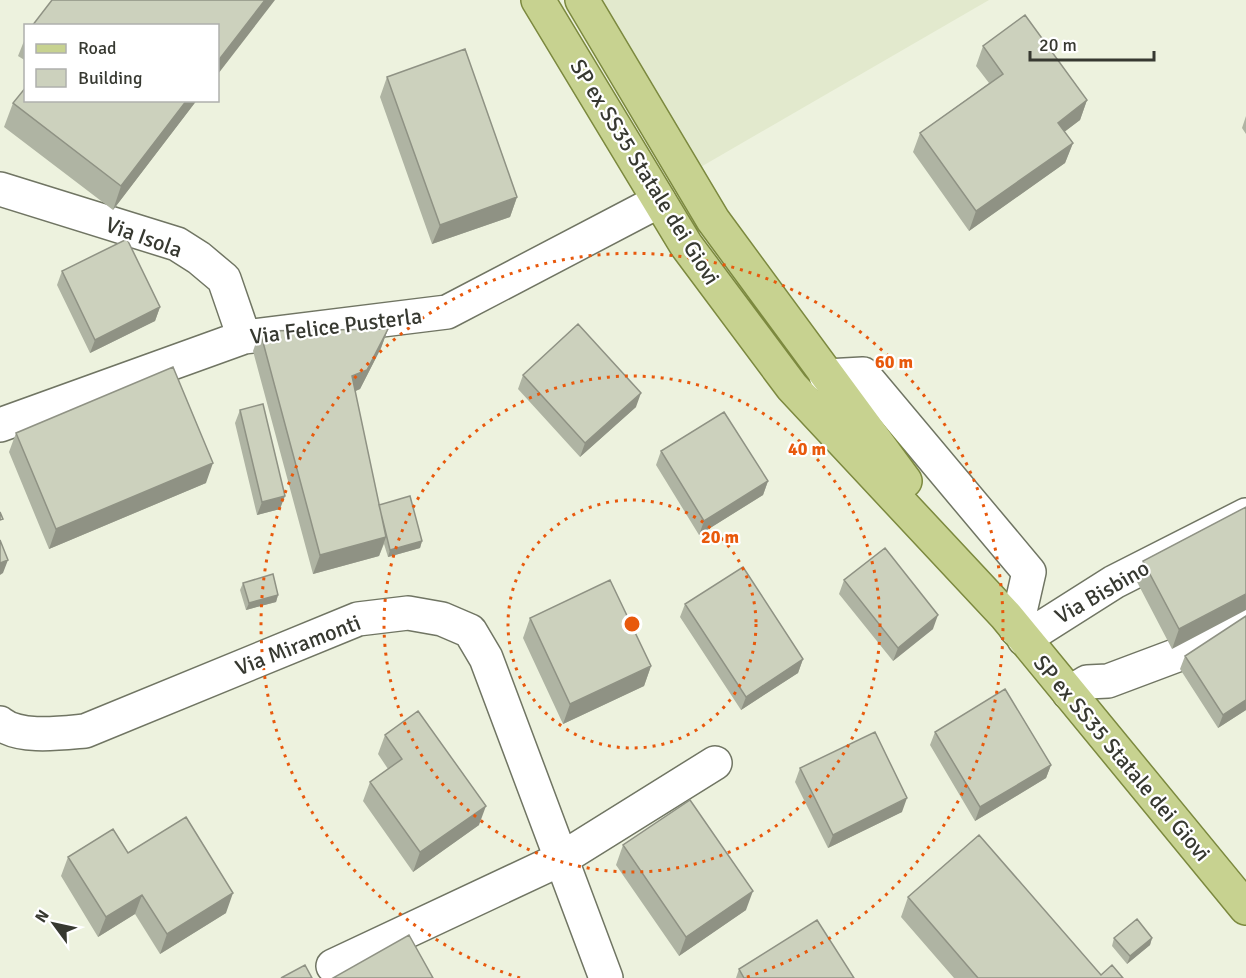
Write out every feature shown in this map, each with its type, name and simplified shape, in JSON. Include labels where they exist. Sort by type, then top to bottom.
[{"type":"main road","name":"SP ex SS35 Statale dei Giovi","points":[[538,0],[686,245],[792,387],[1013,625]]},
{"type":"main road","name":"SP ex SS35 Statale dei Giovi","points":[[582,0],[713,220],[826,376],[1013,625],[1244,902]]},
{"type":"main road","points":[[659,201],[671,200],[679,204],[727,272],[786,321]]},
{"type":"street","name":"Via Isola","points":[[0,189],[177,244],[199,258],[224,279],[244,336]]},
{"type":"street","name":"Via Felice Pusterla","points":[[0,425],[244,336],[447,312],[659,201]]},
{"type":"street","points":[[826,376],[863,374],[1029,572],[1013,625]]},
{"type":"street","name":"Via Bisbino","points":[[1013,625],[1114,582],[1246,515]]},
{"type":"street","name":"Via Miramonti","points":[[0,723],[6,728],[46,735],[85,731],[358,619],[408,613],[442,619],[470,631],[486,658],[606,978]]},
{"type":"street","points":[[1069,693],[1087,681],[1108,681],[1188,651],[1246,624]]},
{"type":"street","points":[[333,966],[561,859],[715,763]]},
{"type":"shaded area","points":[[597,0],[989,0],[699,168]]},
{"type":"building","points":[[52,0],[265,0],[219,60],[219,24],[34,24]]},
{"type":"building","points":[[1025,15],[1087,100],[1058,123],[1073,143],[976,211],[920,133],[1003,74],[983,46]]},
{"type":"building","points":[[465,49],[517,197],[440,225],[387,77]]},
{"type":"building","points":[[24,89],[24,102],[185,102],[121,186],[13,103]]},
{"type":"building","points":[[127,239],[160,307],[95,340],[62,271]]},
{"type":"building","points":[[578,324],[641,393],[585,443],[523,375]]},
{"type":"building","points":[[388,329],[367,370],[352,376],[386,537],[320,555],[260,331]]},
{"type":"building","points":[[173,367],[213,463],[56,529],[16,433]]},
{"type":"building","points":[[263,404],[285,496],[262,502],[240,410]]},
{"type":"building","points":[[724,412],[768,481],[704,521],[661,451]]},
{"type":"building","points":[[410,496],[422,541],[390,550],[379,505]]},
{"type":"building","points":[[1246,507],[1246,594],[1179,629],[1143,561]]},
{"type":"building","points":[[0,540],[8,560],[0,563]]},
{"type":"building","points":[[885,548],[938,615],[898,648],[844,580]]},
{"type":"building","points":[[743,567],[803,659],[746,697],[685,604]]},
{"type":"building","points":[[273,574],[278,595],[249,603],[243,583]]},
{"type":"building","points":[[610,580],[651,666],[570,704],[530,618]]},
{"type":"building","points":[[1246,616],[1246,700],[1223,715],[1185,656]]},
{"type":"building","points":[[1005,689],[1051,765],[980,807],[935,732]]},
{"type":"building","points":[[418,711],[486,806],[420,852],[370,782],[402,759],[385,735]]},
{"type":"building","points":[[875,732],[907,798],[833,835],[800,768]]},
{"type":"building","points":[[690,800],[753,891],[686,937],[623,845]]},
{"type":"building","points":[[186,817],[233,893],[167,934],[142,895],[106,917],[68,857],[113,829],[128,853]]},
{"type":"building","points":[[979,835],[1101,975],[1112,965],[1123,978],[978,978],[908,897]]},
{"type":"building","points":[[1137,919],[1152,938],[1130,956],[1114,938]]},
{"type":"building","points":[[817,920],[854,978],[744,978],[739,969]]},
{"type":"building","points":[[409,935],[433,978],[333,978]]},
{"type":"building","points":[[305,965],[312,978],[281,978]]}]
